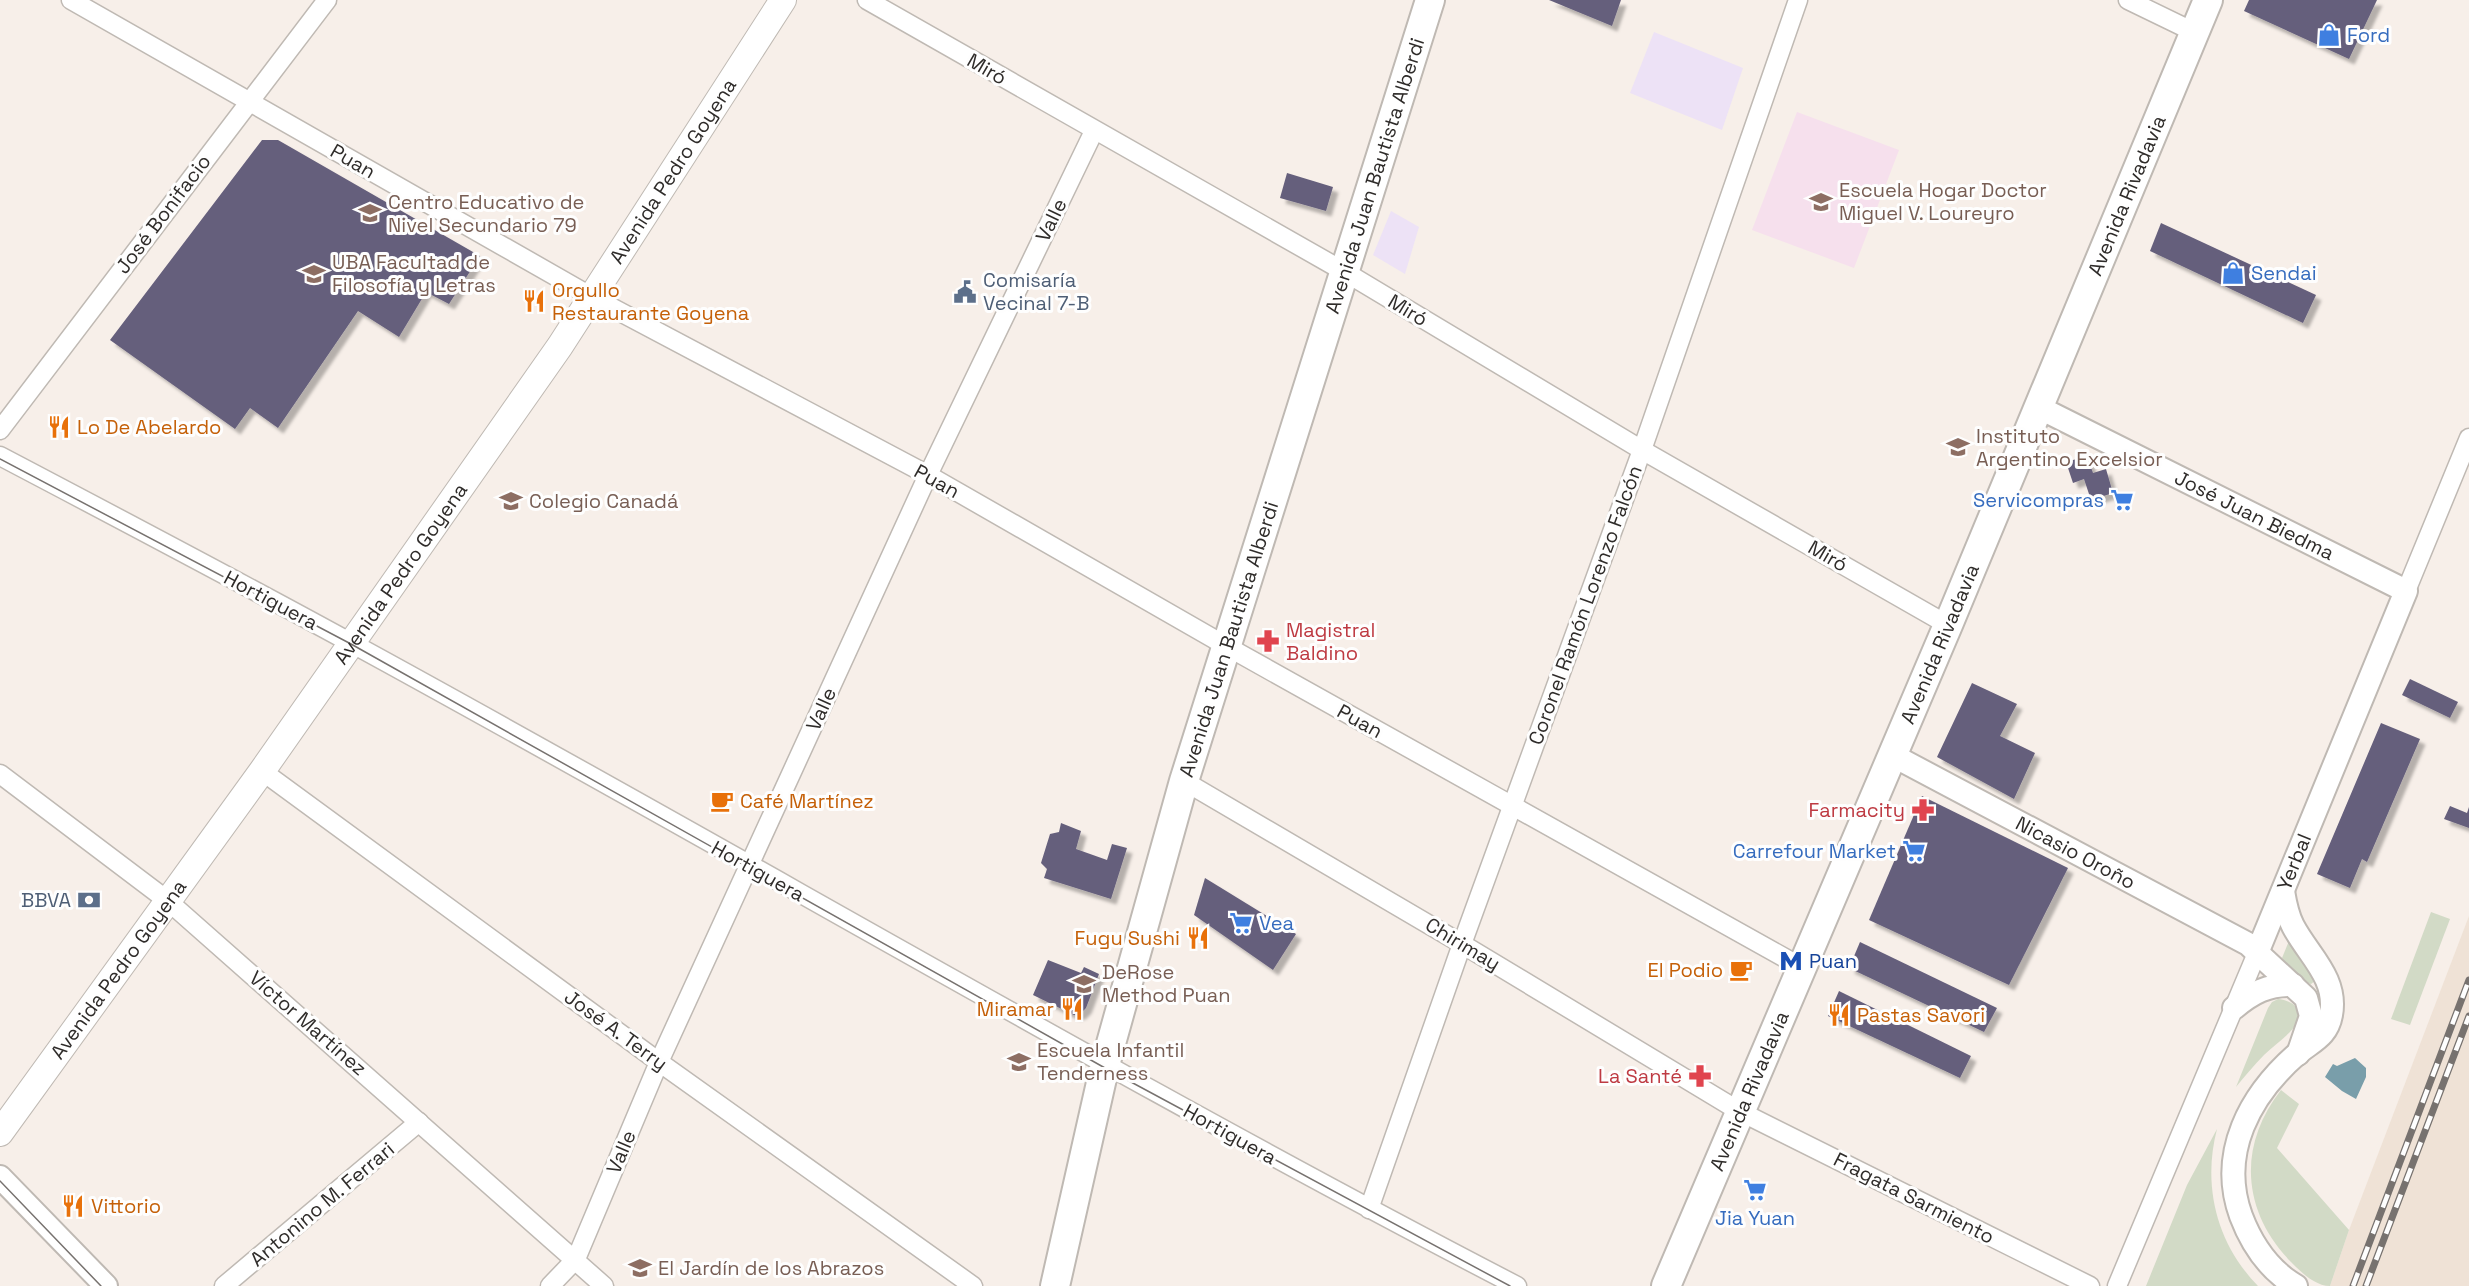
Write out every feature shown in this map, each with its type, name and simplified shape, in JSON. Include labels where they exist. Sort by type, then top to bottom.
[{"type":"main road","name":"Avenida Pedro Goyena","points":[[0,1133],[262,771],[592,297],[783,0]]},
{"type":"main road","name":"Avenida Juan Bautista Alberdi","points":[[1055,1286],[1105,1065],[1184,781],[1430,0]]},
{"type":"main road","name":"Avenida Rivadavia","points":[[1666,1286],[1948,625],[2208,0]]},
{"type":"street","name":"Puan","points":[[71,0],[592,297],[928,475],[1228,647],[1801,967]]},
{"type":"street","name":"José Bonifacio","points":[[0,429],[327,0]]},
{"type":"street","name":"Miró","points":[[867,0],[1345,272],[1642,450],[1948,625]]},
{"type":"street","name":"Coronel Ramón Lorenzo Falcón","points":[[1369,1209],[1462,944],[1642,450],[1798,0]]},
{"type":"street","points":[[2128,0],[2194,32]]},
{"type":"street","name":"Valle","points":[[550,1286],[576,1259],[659,1062],[928,475],[1094,131]]},
{"type":"street","name":"José Juan Biedma","points":[[2038,407],[2406,591]]},
{"type":"street","name":"Yerbal","points":[[2117,1286],[2258,953],[2469,438]]},
{"type":"street","name":"Hortiguera","points":[[0,456],[352,643],[1105,1065],[1369,1209],[1517,1286]]},
{"type":"street","name":"Nicasio Oroño","points":[[1892,755],[2237,937],[2258,953],[2306,998],[2311,1016],[2298,1054]]},
{"type":"street","name":"José A. Terry","points":[[262,771],[659,1062],[973,1286]]},
{"type":"street","name":"Víctor Martínez","points":[[0,774],[168,901],[604,1286]]},
{"type":"street","name":"Chirimay","points":[[1184,781],[1462,944],[1739,1111]]},
{"type":"street","points":[[2283,891],[2293,926],[2325,973],[2332,996],[2328,1027],[2322,1036],[2298,1054],[2263,1091],[2250,1109],[2239,1133],[2234,1187],[2247,1232],[2277,1273],[2296,1286]]},
{"type":"street","points":[[2234,1008],[2248,996],[2265,988],[2293,985]]},
{"type":"street","name":"Fragata Sarmiento","points":[[1739,1111],[2090,1286]]},
{"type":"street","name":"Antonino M. Ferrari","points":[[224,1286],[419,1122]]},
{"type":"street","points":[[0,1177],[106,1286]]},
{"type":"shaded area","points":[[1654,32],[1743,68],[1722,130],[1630,93]]},
{"type":"shaded area","name":"Escuela Hogar Doctor Miguel V. Loureyro","points":[[1797,112],[1899,150],[1854,268],[1752,230]]},
{"type":"shaded area","points":[[1391,211],[1419,227],[1405,274],[1373,255]]},
{"type":"shaded area","points":[[2469,916],[2469,1286],[2330,1286],[2349,1230]]},
{"type":"green space","points":[[2431,912],[2450,919],[2410,1025],[2391,1019]]},
{"type":"green space","points":[[2293,931],[2316,980],[2311,984],[2301,981],[2282,958]]},
{"type":"green space","points":[[2278,999],[2295,1006],[2300,1013],[2297,1023],[2260,1059],[2236,1087],[2268,1008]]},
{"type":"green space","points":[[2281,1090],[2299,1104],[2277,1148],[2349,1230],[2330,1286],[2314,1281],[2291,1262],[2275,1243],[2263,1222],[2255,1200],[2251,1178],[2252,1156],[2257,1133],[2267,1111]]},
{"type":"green space","points":[[2217,1129],[2211,1172],[2216,1213],[2232,1252],[2258,1286],[2146,1286],[2187,1185]]},
{"type":"water","points":[[2355,1058],[2366,1068],[2366,1077],[2356,1099],[2325,1077],[2333,1064],[2337,1066]]},
{"type":"building","points":[[1549,0],[1621,0],[1612,26]]},
{"type":"building","name":"Ford","points":[[2249,0],[2377,0],[2349,59],[2244,11]]},
{"type":"building","name":"UBA Facultad de Filosofía y Letras","points":[[262,140],[278,140],[480,256],[449,304],[426,292],[399,337],[358,311],[278,428],[250,408],[235,429],[110,340]]},
{"type":"building","points":[[1287,173],[1333,187],[1326,211],[1280,198]]},
{"type":"building","name":"Sendai","points":[[2161,223],[2316,295],[2303,323],[2150,251]]},
{"type":"building","points":[[2087,456],[2093,473],[2106,469],[2113,493],[2091,500],[2084,479],[2073,483],[2066,462]]},
{"type":"building","points":[[2410,679],[2458,702],[2450,718],[2402,695]]},
{"type":"building","points":[[1972,683],[2017,704],[2000,736],[2035,753],[2014,799],[1937,757]]},
{"type":"building","points":[[2381,723],[2420,739],[2367,862],[2362,859],[2350,888],[2317,874]]},
{"type":"building","points":[[1922,796],[2068,868],[2009,985],[1869,920]]},
{"type":"building","points":[[2450,806],[2467,813],[2469,807],[2469,828],[2444,819]]},
{"type":"building","points":[[1061,823],[1081,831],[1076,849],[1107,860],[1112,844],[1127,848],[1111,899],[1044,878],[1047,869],[1041,863],[1050,834],[1059,832]]},
{"type":"building","name":"Vea","points":[[1205,878],[1296,934],[1273,970],[1194,915]]},
{"type":"building","points":[[1860,942],[1997,1008],[1984,1032],[1849,968]]},
{"type":"building","points":[[1048,960],[1081,973],[1084,967],[1099,974],[1086,1008],[1080,1014],[1074,1015],[1033,995]]},
{"type":"building","points":[[1839,991],[1971,1056],[1960,1078],[1828,1016]]},
{"type":"tram line","points":[[0,459],[351,644],[1105,1068],[1510,1286]]},
{"type":"tram line","points":[[0,1181],[101,1286]]},
{"type":"railway","points":[[2353,1286],[2469,980]]},
{"type":"railway","points":[[2366,1286],[2469,1016]]},
{"type":"place","name":"Ford","points":[[2329,35]]},
{"type":"place","name":"Escuela Hogar Doctor Miguel V. Loureyro","points":[[1821,202]]},
{"type":"place","name":"Centro Educativo de Nivel Secundario 79","points":[[370,213]]},
{"type":"place","name":"Sendai","points":[[2233,273]]},
{"type":"place","name":"UBA Facultad de Filosofía y Letras","points":[[314,274]]},
{"type":"place","name":"Comisaría Vecinal 7-B","points":[[965,292]]},
{"type":"place","name":"Orgullo Restaurante Goyena","points":[[534,301]]},
{"type":"place","name":"Lo De Abelardo","points":[[59,427]]},
{"type":"place","name":"Instituto Argentino Excelsior","points":[[1958,447]]},
{"type":"place","name":"Servicompras","points":[[2122,500]]},
{"type":"place","name":"Colegio Canadá","points":[[511,501]]},
{"type":"place","name":"Magistral Baldino","points":[[1268,641]]},
{"type":"place","name":"Café Martínez","points":[[722,801]]},
{"type":"place","name":"Farmacity","points":[[1923,810]]},
{"type":"place","name":"Carrefour Market","points":[[1914,851]]},
{"type":"place","name":"BBVA","points":[[89,900]]},
{"type":"place","name":"Vea","points":[[1241,923]]},
{"type":"place","name":"Fugu Sushi","points":[[1198,938]]},
{"type":"place","name":"Puan","points":[[1791,961]]},
{"type":"place","name":"El Podio","points":[[1741,970]]},
{"type":"place","name":"DeRose Method Puan","points":[[1084,984]]},
{"type":"place","name":"Miramar","points":[[1072,1009]]},
{"type":"place","name":"Pastas Savori","points":[[1839,1015]]},
{"type":"place","name":"Escuela Infantil Tenderness","points":[[1019,1062]]},
{"type":"place","name":"La Santé","points":[[1700,1076]]},
{"type":"place","name":"Jia Yuan","points":[[1755,1190]]},
{"type":"place","name":"Vittorio","points":[[73,1206]]},
{"type":"place","name":"El Jardín de los Abrazos","points":[[640,1268]]}]
